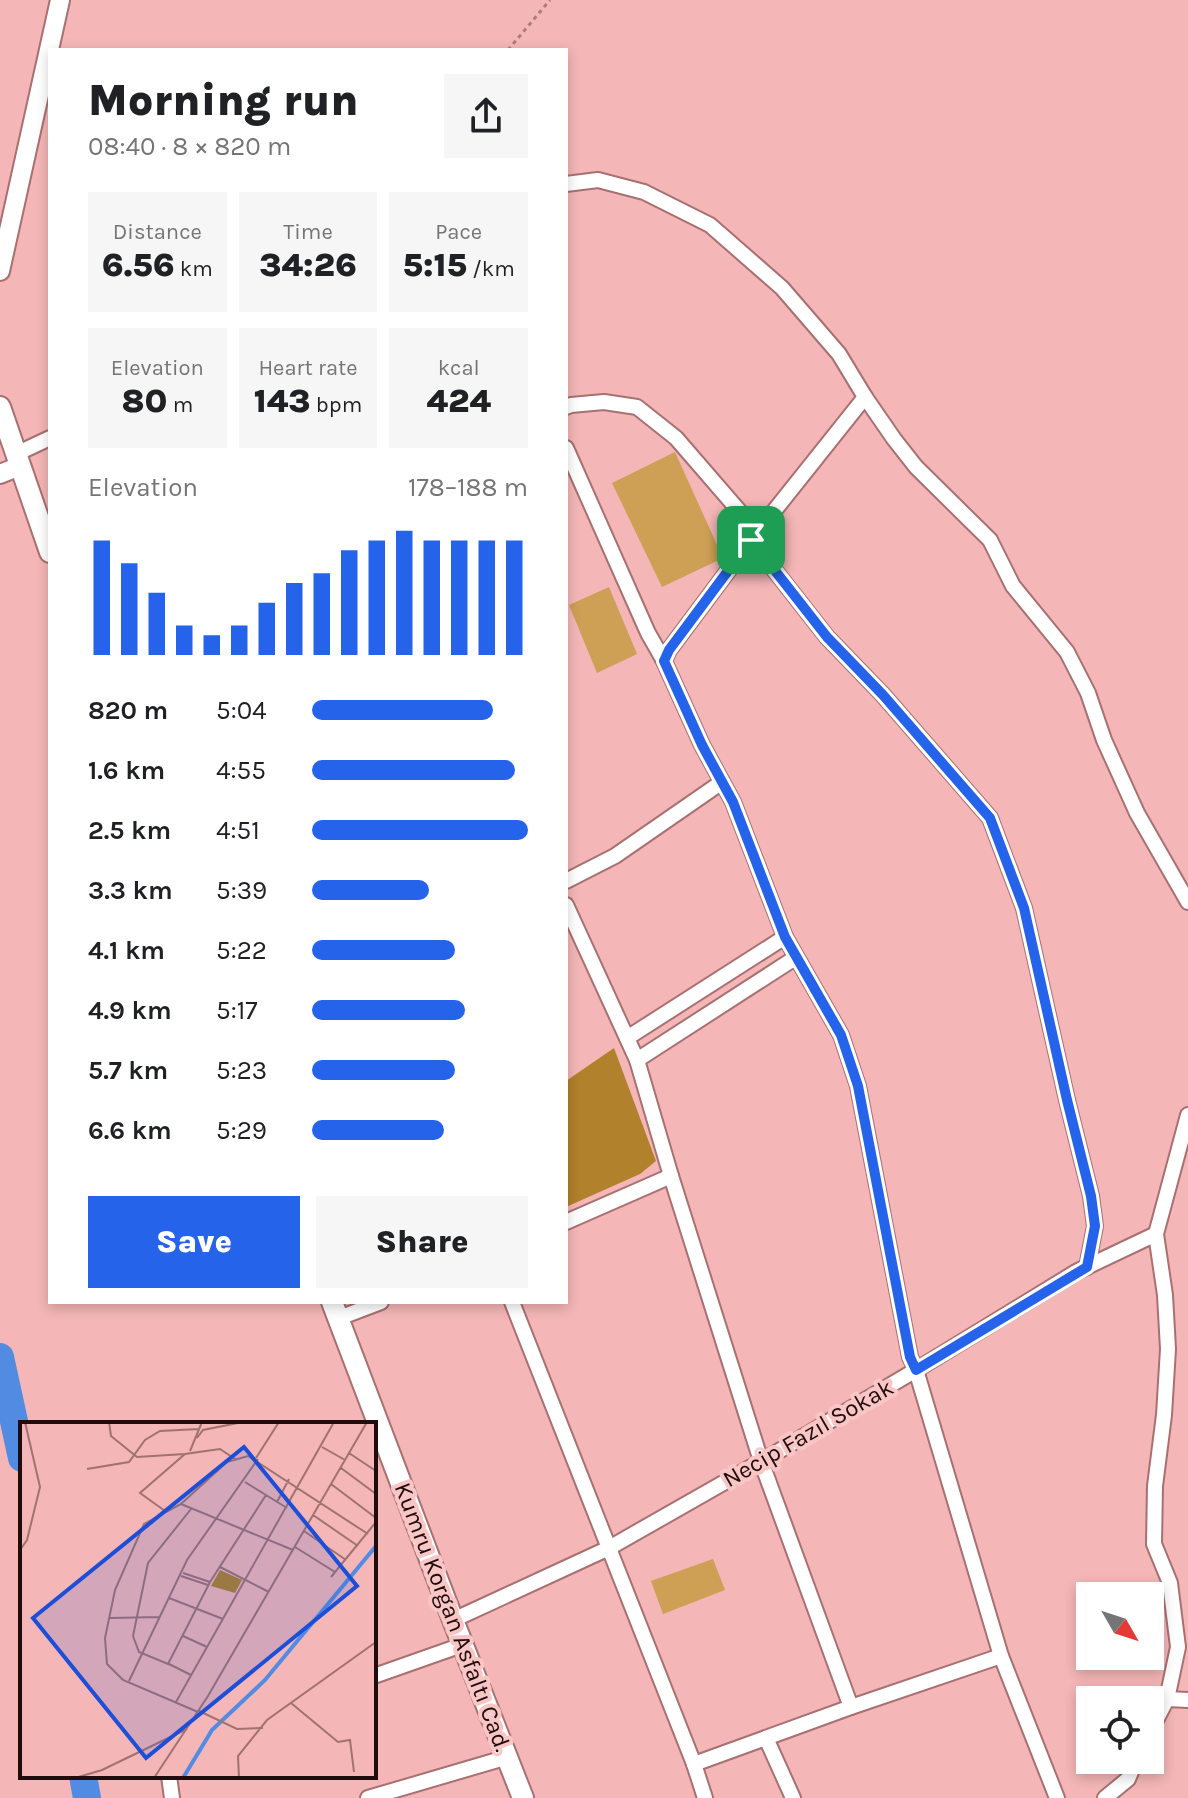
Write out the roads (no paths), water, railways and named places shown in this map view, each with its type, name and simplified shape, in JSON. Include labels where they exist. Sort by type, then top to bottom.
[{"type":"main road","points":[[0,407],[12,465],[48,547]]},
{"type":"main road","name":"Kumru Korgan Asfaltı Cad.","points":[[336,1310],[523,1798]]},
{"type":"street","points":[[49,48],[60,0]]},
{"type":"street","points":[[0,271],[48,54]]},
{"type":"street","points":[[568,184],[598,180],[644,192],[710,225],[782,288],[839,354],[894,439],[916,467],[990,540],[1013,586],[1067,652],[1088,693],[1104,740],[1137,813],[1188,902]]},
{"type":"street","points":[[664,661],[751,540],[865,397]]},
{"type":"street","points":[[568,406],[604,402],[637,407],[676,438],[753,527],[751,540],[827,637],[883,695],[990,818],[1024,908],[1091,1196],[1095,1226],[1087,1267]]},
{"type":"street","points":[[12,465],[48,439]]},
{"type":"street","points":[[568,453],[648,633],[733,802],[785,937],[841,1035],[858,1086],[910,1357],[1001,1656],[1057,1798]]},
{"type":"street","points":[[568,880],[615,856],[722,782]]},
{"type":"street","points":[[568,909],[637,1060],[761,1461],[851,1707]]},
{"type":"street","points":[[627,1038],[785,937]]},
{"type":"street","points":[[637,1060],[795,958]]},
{"type":"street","points":[[1164,1705],[1178,1647],[1170,1583],[1154,1544],[1155,1486],[1168,1349],[1165,1295],[1156,1234],[1187,1118]]},
{"type":"street","points":[[568,1221],[671,1176]]},
{"type":"street","name":"Necip Fazıl Sokak","points":[[453,1620],[609,1548],[1087,1267],[1156,1234]]},
{"type":"street","points":[[336,1310],[370,1304]]},
{"type":"street","points":[[513,1304],[705,1798]]},
{"type":"street","points":[[376,1675],[462,1645]]},
{"type":"street","points":[[694,1764],[1001,1656]]},
{"type":"street","points":[[1167,1699],[1188,1700]]},
{"type":"street","points":[[766,1738],[793,1798]]},
{"type":"street","points":[[368,1798],[508,1757]]},
{"type":"street","points":[[1105,1798],[1130,1774]]},
{"type":"street","points":[[169,1778],[172,1798]]},
{"type":"waterway","points":[[0,1357],[20,1449]]},
{"type":"waterway","points":[[83,1778],[87,1798]]}]
